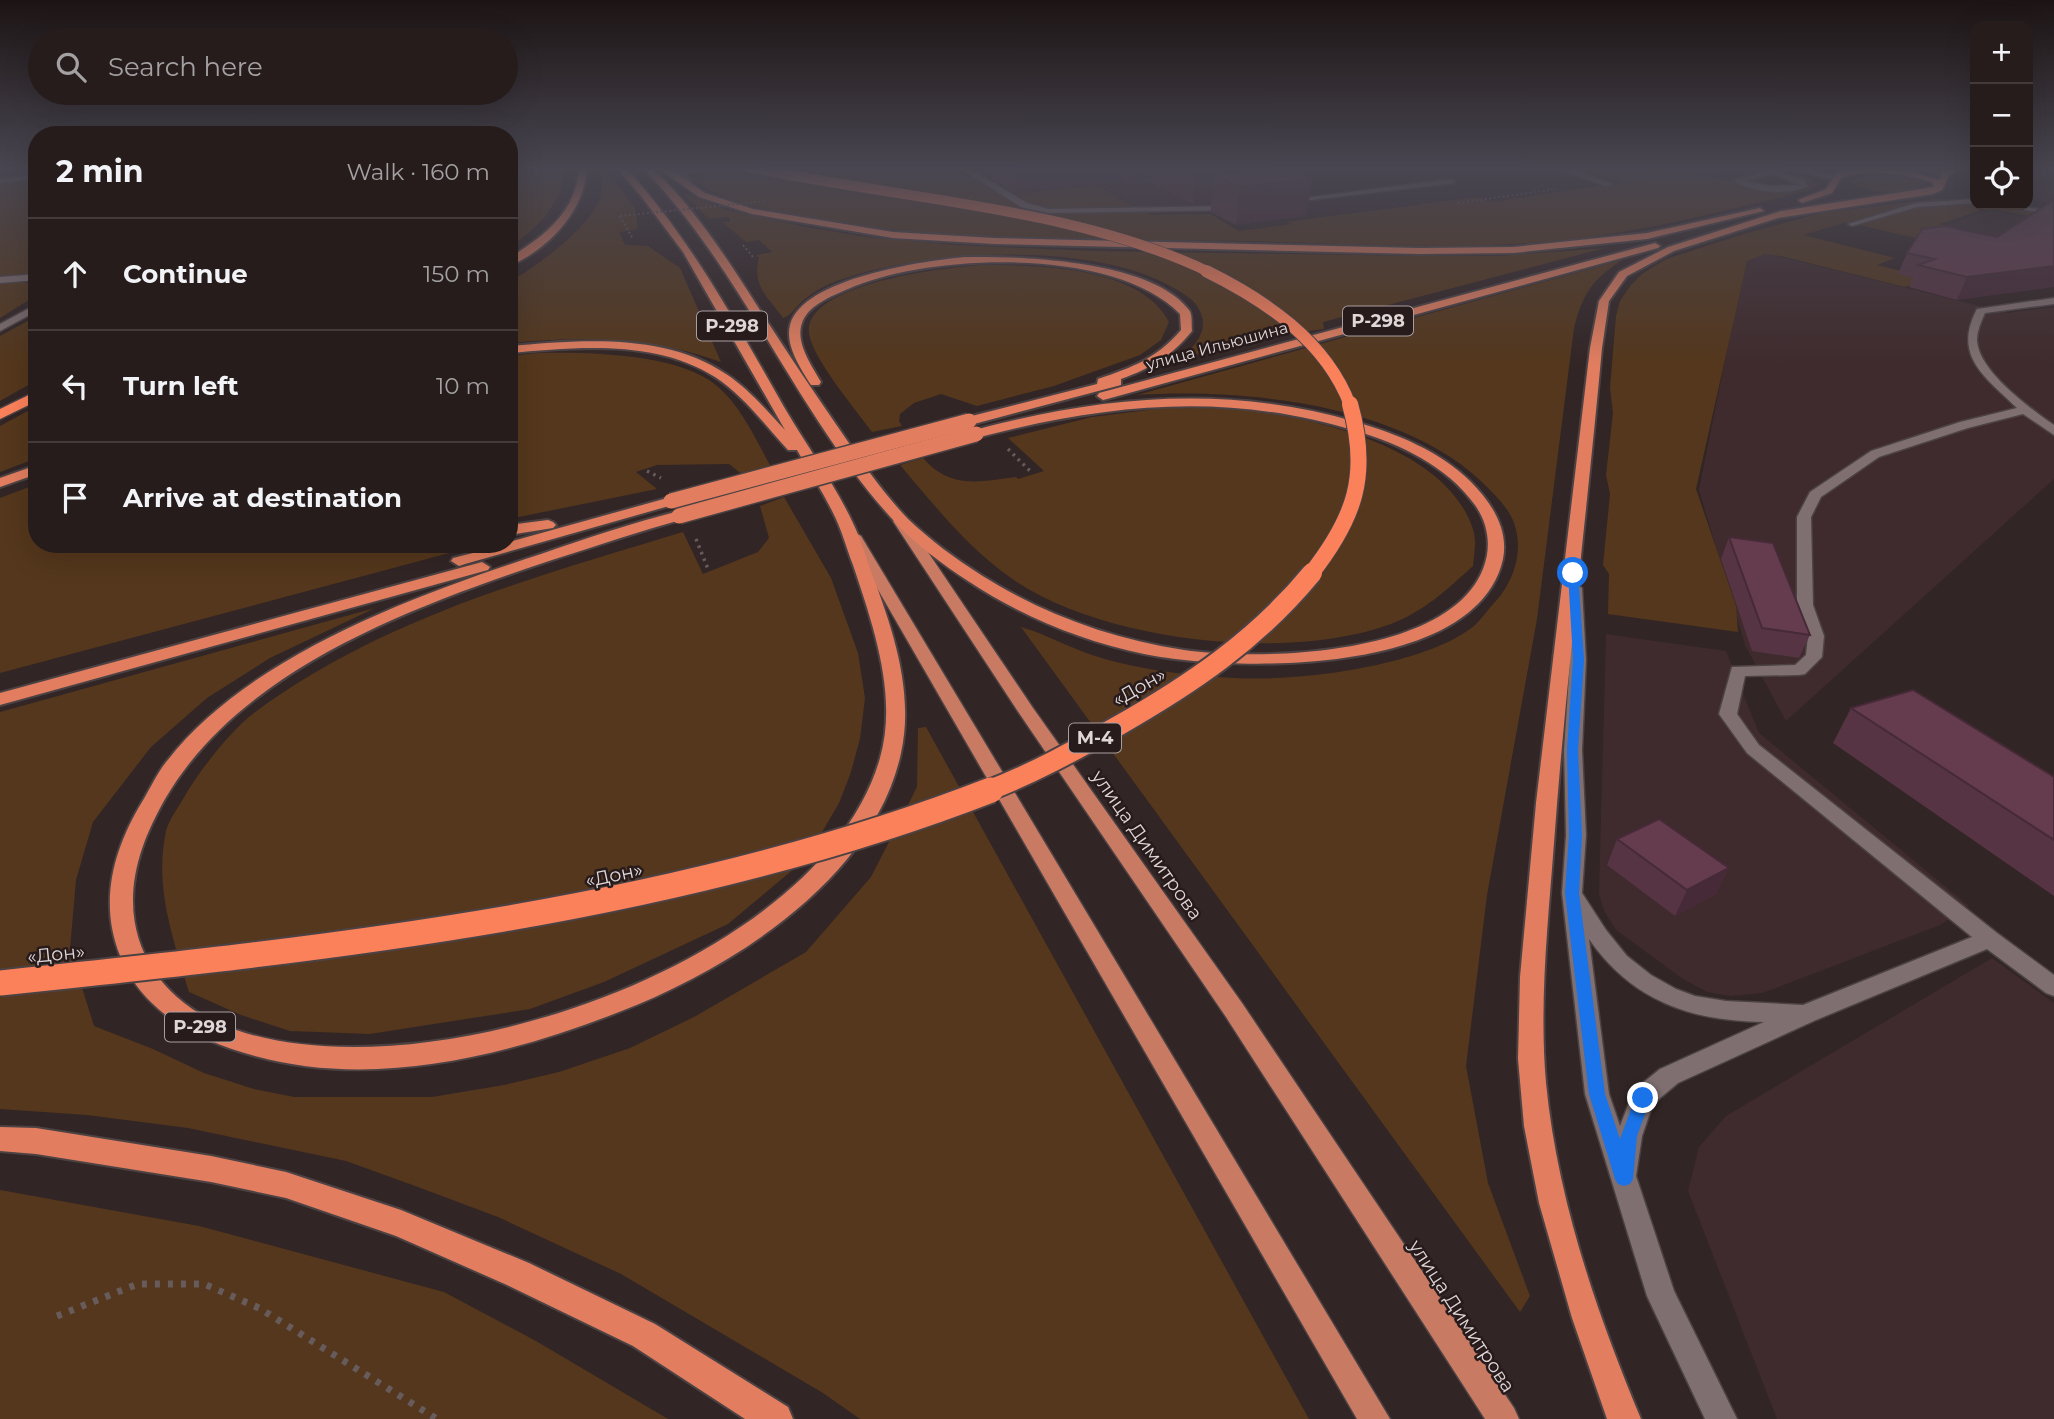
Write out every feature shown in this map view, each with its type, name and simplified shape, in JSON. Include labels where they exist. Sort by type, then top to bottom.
[{"type":"highway","points":[[518,256],[547,233]]},
{"type":"highway","name":"Р-298","points":[[641,518],[488,576],[345,637],[267,682],[226,713],[184,753],[151,796],[122,874],[122,923],[130,952],[146,981],[170,1011],[205,1030],[292,1055],[400,1056],[460,1049],[540,1029],[660,985],[735,945],[790,903],[828,867],[880,791],[891,755],[895,725],[885,635],[845,521],[697,264],[674,233]]},
{"type":"highway","name":"улица Димитрова","points":[[703,233],[850,455],[896,515]]},
{"type":"highway","name":"Р-298","points":[[882,233],[994,241],[1419,251],[1513,250],[1660,233]]},
{"type":"highway","name":"«Дон»","points":[[0,983],[232,959],[403,935],[539,914],[724,873],[916,817],[1025,777],[1174,695],[1242,646],[1313,574],[1353,506],[1360,471],[1356,416],[1333,369],[1294,327],[1261,302],[1223,279],[1172,257],[1087,233]]},
{"type":"highway","name":"улица Ильюшина","points":[[641,518],[679,516],[972,427],[1069,394],[1685,233]]},
{"type":"highway","name":"улица Ильюшина","points":[[641,518],[671,501],[972,427],[1015,424],[1225,362],[1700,233]]},
{"type":"highway","points":[[1624,1419],[1613,1394],[1561,1233],[1541,1153],[1529,1022],[1544,828],[1596,348],[1604,301],[1623,274],[1656,256],[1719,233]]},
{"type":"highway","points":[[850,455],[797,348],[795,327],[799,317],[824,296],[875,275],[950,263],[1046,262],[1095,269],[1138,281],[1166,295],[1182,311],[1187,320],[1186,327],[1179,342],[1169,352],[1149,363],[1069,394]]},
{"type":"highway","points":[[518,350],[604,346],[641,350],[695,362],[719,374],[748,397],[811,465]]},
{"type":"highway","points":[[0,415],[28,400]]},
{"type":"highway","points":[[896,515],[960,568],[997,593],[1038,614],[1118,642],[1192,657],[1272,658],[1343,653],[1391,643],[1438,624],[1459,610],[1475,596],[1493,570],[1499,542],[1493,520],[1465,483],[1413,448],[1331,417],[1257,403],[1185,400],[1092,408],[1015,424]]},
{"type":"highway","points":[[0,483],[28,472]]},
{"type":"highway","points":[[518,529],[641,518]]},
{"type":"highway","name":"Р-298","points":[[518,550],[641,518]]},
{"type":"highway","name":"Р-298","points":[[0,699],[348,603],[641,518]]},
{"type":"highway","name":"Р-298","points":[[0,687],[508,553]]},
{"type":"highway","points":[[0,1139],[36,1141],[211,1169],[286,1185],[401,1224],[518,1274],[644,1335],[776,1419]]},
{"type":"main road","name":"улица Димитрова","points":[[896,515],[1026,710],[1234,1010],[1503,1419]]},
{"type":"main road","points":[[845,521],[1374,1419]]},
{"type":"street","points":[[0,281],[28,278]]},
{"type":"street","points":[[2054,301],[1981,311],[1972,342],[1977,357],[2025,410],[2054,431]]},
{"type":"street","points":[[0,328],[28,312]]},
{"type":"street","points":[[2025,410],[1964,425],[1875,454],[1815,495],[1804,517],[1805,605],[1815,636],[1814,657],[1799,670],[1738,671],[1728,714],[1754,749],[1989,939],[2054,987]]},
{"type":"street","points":[[1573,573],[1578,660],[1573,750],[1576,835],[1572,893],[1597,1094],[1661,1296],[1721,1419]]},
{"type":"street","points":[[1572,893],[1605,946],[1639,979],[1666,996],[1696,1007],[1741,1014],[1808,1013]]},
{"type":"street","points":[[1624,1179],[1629,1136],[1643,1098],[1669,1076],[1808,1013],[1989,939]]},
{"type":"path","points":[[630,233],[633,239]]},
{"type":"path","points":[[999,441],[1031,472]]},
{"type":"path","points":[[692,528],[708,569]]},
{"type":"path","points":[[57,1316],[138,1284],[204,1284],[259,1308],[437,1419]]},
{"type":"shaded area","points":[[0,233],[28,233],[28,274],[0,277]]},
{"type":"shaded area","points":[[518,233],[527,233],[518,241]]},
{"type":"shaded area","points":[[574,233],[620,233],[625,245],[648,246],[680,268],[721,362],[669,348],[616,340],[518,342],[518,276]]},
{"type":"shaded area","points":[[735,233],[843,233],[956,245],[1092,251],[1498,256],[1605,248],[1323,322],[1324,329],[1272,336],[1179,359],[1200,336],[1203,322],[1201,314],[1189,298],[1139,272],[1100,262],[1057,257],[968,256],[924,261],[884,268],[827,285],[806,298],[783,318],[759,283],[759,258],[756,255],[772,252],[759,240],[746,242]]},
{"type":"shaded area","points":[[934,233],[1611,233],[1554,241],[1476,246]]},
{"type":"shaded area","points":[[1746,233],[1809,233],[1803,235],[1895,258],[1877,265],[1929,278],[1905,287],[1781,256],[1765,254],[1747,261],[1696,489],[1736,606],[1738,632],[1608,614],[1609,574],[1603,565],[1610,494],[1606,475],[1613,413],[1610,388],[1616,316],[1620,301],[1642,274],[1666,259]]},
{"type":"shaded area","points":[[1895,233],[1959,233],[2011,258],[2005,259]]},
{"type":"shaded area","points":[[2054,233],[2054,270],[1922,234]]},
{"type":"shaded area","points":[[1765,253],[2008,313],[2054,307],[2054,479],[1786,721],[1745,645],[1699,490],[1745,260]]},
{"type":"shaded area","points":[[1622,260],[1590,288],[1574,328],[1537,619],[1487,895],[1466,1066],[1488,1183],[1530,1296],[1520,1312],[1021,627],[1086,653],[1129,665],[1200,676],[1261,679],[1323,674],[1390,662],[1448,642],[1470,629],[1502,594],[1512,575],[1517,555],[1517,534],[1512,517],[1500,501],[1482,482],[1448,456],[1409,435],[1365,418],[1319,407],[1225,395],[1137,395]]},
{"type":"shaded area","points":[[982,265],[1058,268],[1112,279],[1136,289],[1155,303],[1169,322],[1161,340],[1140,355],[1054,386],[977,406],[941,394],[914,403],[900,414],[899,421],[902,426],[872,432],[836,384],[812,344],[809,333],[814,316],[829,302],[853,290],[881,281],[940,269]]},
{"type":"shaded area","points":[[28,283],[28,301],[0,318],[0,284]]},
{"type":"shaded area","points":[[28,321],[28,385],[0,401],[0,336]]},
{"type":"shaded area","points":[[606,354],[656,361],[700,375],[717,386],[733,403],[771,467],[743,475],[729,464],[657,465],[636,472],[657,489],[518,517],[518,355]]},
{"type":"shaded area","points":[[1180,406],[1216,407],[1303,420],[1347,432],[1389,448],[1426,469],[1455,496],[1473,529],[1473,566],[1445,591],[1414,613],[1391,624],[1349,636],[1301,642],[1250,643],[1144,631],[1094,618],[1049,600],[1011,578],[966,540],[900,465],[923,458],[933,468],[954,479],[1018,479],[1044,471],[1008,438],[1092,417]]},
{"type":"shaded area","points":[[28,411],[28,461],[0,472],[0,426]]},
{"type":"shaded area","points":[[28,487],[28,553],[449,553],[0,673],[0,498]]},
{"type":"shaded area","points":[[784,497],[831,578],[858,653],[865,698],[860,739],[839,803],[807,858],[728,924],[604,982],[530,1009],[370,1034],[290,1031],[241,1015],[189,992],[164,893],[162,873],[166,831],[199,773],[245,720],[303,680],[353,651],[406,626],[515,584],[683,532],[703,574],[758,552],[769,538],[760,506]]},
{"type":"shaded area","points":[[375,608],[270,658],[207,698],[151,747],[93,822],[76,880],[70,949],[94,1026],[204,1073],[254,1089],[294,1097],[432,1097],[504,1085],[559,1072],[630,1048],[694,1017],[806,952],[871,877],[917,787],[918,728],[926,727],[1309,1419],[860,1419],[823,1393],[621,1274],[498,1217],[346,1161],[188,1128],[87,1115],[0,1109],[0,712]]},
{"type":"shaded area","points":[[1606,634],[1726,651],[1759,733],[1969,906],[1940,925],[1763,993],[1730,996],[1707,992],[1683,979],[1616,930],[1604,911],[1599,894]]},
{"type":"shaded area","points":[[1992,958],[2054,1003],[2054,1419],[1777,1419],[1688,1191],[1699,1147],[1726,1116]]},
{"type":"shaded area","points":[[0,1190],[199,1226],[444,1292],[536,1341],[668,1419],[0,1419]]},
{"type":"building","points":[[1919,233],[1979,233],[1997,237],[2003,233],[2054,233],[2054,266],[1967,277],[1918,265],[1935,259],[1907,253]]},
{"type":"building","points":[[1729,537],[1773,543],[1810,635],[1762,628]]},
{"type":"building","points":[[1913,690],[2054,777],[2054,840],[1851,708]]},
{"type":"building","points":[[1659,819],[1729,868],[1687,890],[1617,839]]},
{"type":"route","points":[[1573,573],[1578,660],[1573,750],[1576,835],[1572,893],[1597,1094],[1624,1179],[1629,1136],[1643,1098]]}]
